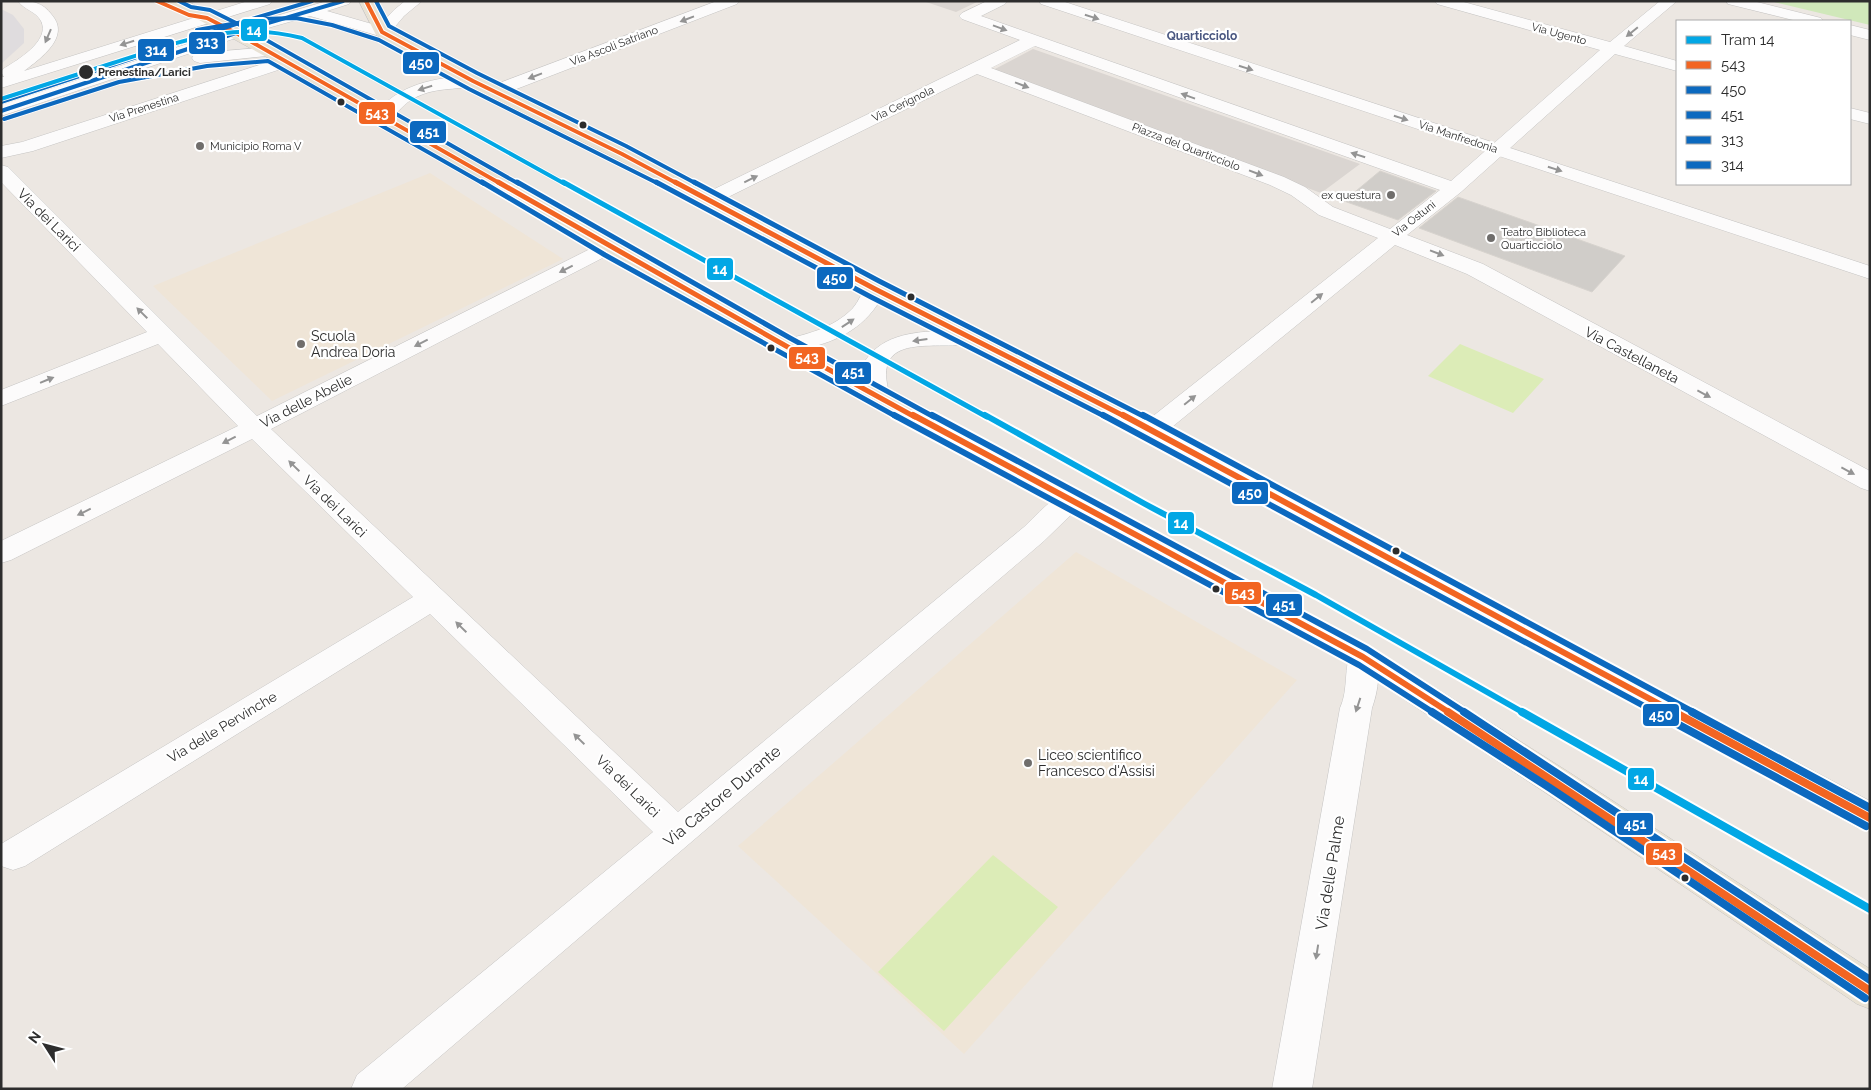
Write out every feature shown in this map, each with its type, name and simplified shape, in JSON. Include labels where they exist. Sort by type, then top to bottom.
[{"type":"main road","points":[[175,1],[287,61],[382,117],[529,198],[609,247],[786,346],[1070,501],[1363,657],[1555,781],[1870,991]]},
{"type":"main road","points":[[366,1],[382,32],[473,81],[622,154],[968,338],[1152,430],[1870,818]]},
{"type":"street","points":[[1,77],[36,53],[46,42],[50,33],[51,24],[48,17],[25,1]]},
{"type":"street","points":[[1,83],[265,1]]},
{"type":"street","points":[[1,111],[236,33],[344,1]]},
{"type":"street","points":[[207,18],[278,9],[310,11],[382,32],[399,13],[415,1]]},
{"type":"street","name":"Via Ascoli Satriano","points":[[495,91],[732,1]]},
{"type":"street","points":[[1000,1],[967,16],[1454,188]]},
{"type":"street","name":"Via Manfredonia","points":[[1046,1],[1870,272]]},
{"type":"street","name":"Via Ugento","points":[[1442,1],[1676,66]]},
{"type":"street","name":"Via Ostuni","points":[[1152,430],[1454,188],[1612,48],[1670,1]]},
{"type":"street","points":[[1733,1],[1811,20]]},
{"type":"street","points":[[1851,30],[1870,35]]},
{"type":"street","name":"Via Cerignola","points":[[707,200],[1034,40]]},
{"type":"street","points":[[117,73],[206,57],[270,52]]},
{"type":"street","name":"Via Prenestina","points":[[1,152],[26,147],[287,61]]},
{"type":"street","name":"Piazza del Quarticciolo","points":[[976,68],[1277,181],[1298,191],[1326,211],[1391,237]]},
{"type":"street","points":[[382,117],[392,105],[411,93],[437,85],[473,81]]},
{"type":"street","points":[[1851,113],[1870,119]]},
{"type":"street","name":"Via dei Larici","points":[[1,171],[254,428],[677,833]]},
{"type":"street","name":"Via Castellaneta","points":[[1391,237],[1443,256],[1481,273],[1870,482]]},
{"type":"street","name":"Via delle Abelie","points":[[1,553],[254,428],[609,247]]},
{"type":"street","points":[[786,346],[809,341],[839,329],[862,313],[875,289]]},
{"type":"street","points":[[1,398],[162,334]]},
{"type":"street","points":[[878,396],[873,375],[875,364],[888,349],[917,340],[968,338]]},
{"type":"street","name":"Via Castore Durante","points":[[371,1089],[1026,540],[1070,501]]},
{"type":"street","name":"Via delle Pervinche","points":[[13,855],[432,599]]},
{"type":"street","name":"Via delle Palme","points":[[1292,1089],[1314,968],[1356,708],[1361,696],[1363,657]]},
{"type":"shaded area","points":[[923,1],[979,1],[956,12]]},
{"type":"shaded area","points":[[1,9],[13,15],[24,29],[24,43],[1,64]]},
{"type":"shaded area","points":[[1033,49],[1360,164],[1321,193],[993,70]]},
{"type":"shaded area","name":"Scuola Andrea Doria","points":[[430,173],[563,259],[272,401],[153,286]]},
{"type":"shaded area","name":"Liceo scientifico Francesco d'Assisi","points":[[1076,552],[1297,680],[964,1054],[738,846]]},
{"type":"green space","points":[[1770,1],[1870,1],[1870,25]]},
{"type":"green space","points":[[1460,344],[1544,379],[1513,413],[1428,376]]},
{"type":"green space","points":[[993,855],[1058,907],[944,1031],[878,972]]},
{"type":"building","name":"ex questura","points":[[1380,171],[1436,191],[1398,220],[1344,201]]},
{"type":"building","name":"Teatro Biblioteca Quarticciolo","points":[[1458,197],[1625,256],[1592,292],[1419,228]]},
{"type":"tram line","name":"14","points":[[1,99],[165,46],[210,35],[256,30],[279,32],[302,38],[1145,504],[1316,595],[1870,909]]},
{"type":"transit line","name":"543","points":[[157,1],[189,15],[207,18],[236,33],[786,346],[1070,501],[1363,657],[1555,781],[1870,991]]},
{"type":"transit line","name":"451","points":[[179,1],[191,7],[210,10],[240,25],[790,338],[1074,493],[1367,649],[1560,774],[1870,980]]},
{"type":"transit line","name":"314","points":[[1,102],[245,21],[312,1]]},
{"type":"transit line","name":"313","points":[[1,111],[248,29],[343,1]]},
{"type":"transit line","name":"543","points":[[366,1],[382,32],[473,81],[622,154],[875,289],[1152,430],[1870,818]]},
{"type":"transit line","name":"451","points":[[376,1],[389,26],[477,73],[626,146],[879,281],[1156,422],[1870,808]]},
{"type":"transit line","name":"450","points":[[197,30],[261,19],[296,18],[332,25],[379,40],[469,89],[618,162],[871,297],[1148,438],[1866,826]]},
{"type":"transit line","name":"450","points":[[4,119],[119,82],[207,66],[268,61],[525,207],[605,255],[782,354],[1066,509],[1359,665],[1550,788],[1865,998]]},
{"type":"place","name":"Prenestina/Larici","points":[[86,72]]},
{"type":"place","name":"Municipio Roma V","points":[[200,146]]},
{"type":"place","name":"ex questura","points":[[1391,195]]},
{"type":"place","name":"Teatro Biblioteca Quarticciolo","points":[[1491,238]]},
{"type":"place","name":"Scuola Andrea Doria","points":[[301,344]]},
{"type":"place","name":"Liceo scientifico Francesco d'Assisi","points":[[1028,763]]},
{"type":"district","name":"Quarticciolo","points":[[1202,36]]}]
